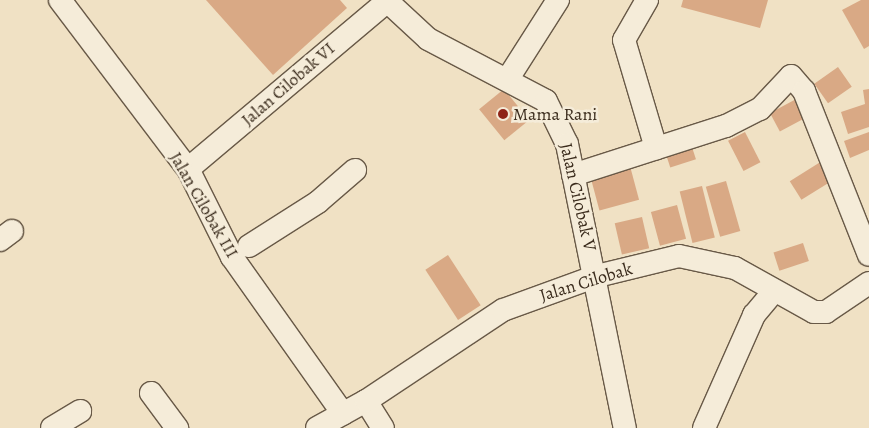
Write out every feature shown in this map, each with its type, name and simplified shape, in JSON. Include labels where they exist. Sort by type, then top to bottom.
[{"type":"street","name":"Jalan Cilobak III","points":[[60,0],[188,169],[343,414]]},
{"type":"street","name":"Jalan Cilobak VI","points":[[188,169],[388,0]]},
{"type":"street","name":"Jalan Cilobak V","points":[[388,0],[428,39],[546,101],[567,144],[597,276],[625,428]]},
{"type":"street","points":[[507,80],[558,0]]},
{"type":"street","points":[[643,5],[624,40],[656,148]]},
{"type":"street","points":[[573,175],[726,126],[760,109],[791,76],[804,91],[869,255]]},
{"type":"street","points":[[240,252],[318,202],[355,170]]},
{"type":"street","name":"Jalan Cilobak","points":[[317,428],[366,401],[503,310],[597,276],[679,256],[736,268],[774,292],[814,312],[826,312],[869,284]]},
{"type":"street","points":[[704,428],[754,315],[774,292]]},
{"type":"street","points":[[151,393],[177,428]]},
{"type":"street","points":[[366,401],[383,428]]},
{"type":"street","points":[[52,428],[80,410]]},
{"type":"building","points":[[206,0],[340,0],[347,8],[273,75]]},
{"type":"building","points":[[683,0],[768,0],[760,28],[681,7]]},
{"type":"building","points":[[861,0],[869,0],[869,46],[864,49],[842,10]]},
{"type":"building","points":[[838,67],[852,87],[828,103],[814,84]]},
{"type":"building","name":"Mama Rani","points":[[504,89],[529,120],[504,140],[479,109]]},
{"type":"building","points":[[869,89],[869,127],[848,134],[841,112],[865,104],[863,90]]},
{"type":"building","points":[[800,97],[810,116],[780,132],[770,113]]},
{"type":"building","points":[[745,132],[760,162],[744,171],[728,141]]},
{"type":"building","points":[[869,132],[869,150],[850,158],[844,141]]},
{"type":"building","points":[[691,144],[696,159],[670,168],[665,152]]},
{"type":"building","points":[[822,161],[834,180],[801,200],[790,181]]},
{"type":"building","points":[[630,166],[639,200],[599,210],[590,177]]},
{"type":"building","points":[[726,181],[740,231],[720,237],[706,187]]},
{"type":"building","points":[[702,186],[715,237],[693,243],[680,192]]},
{"type":"building","points":[[677,205],[686,239],[660,246],[651,212]]},
{"type":"building","points":[[642,217],[649,248],[622,254],[615,223]]},
{"type":"building","points":[[803,243],[809,261],[779,271],[774,253]]},
{"type":"building","points":[[448,255],[481,305],[458,320],[425,270]]},
{"type":"place","name":"Mama Rani","points":[[503,114]]}]
